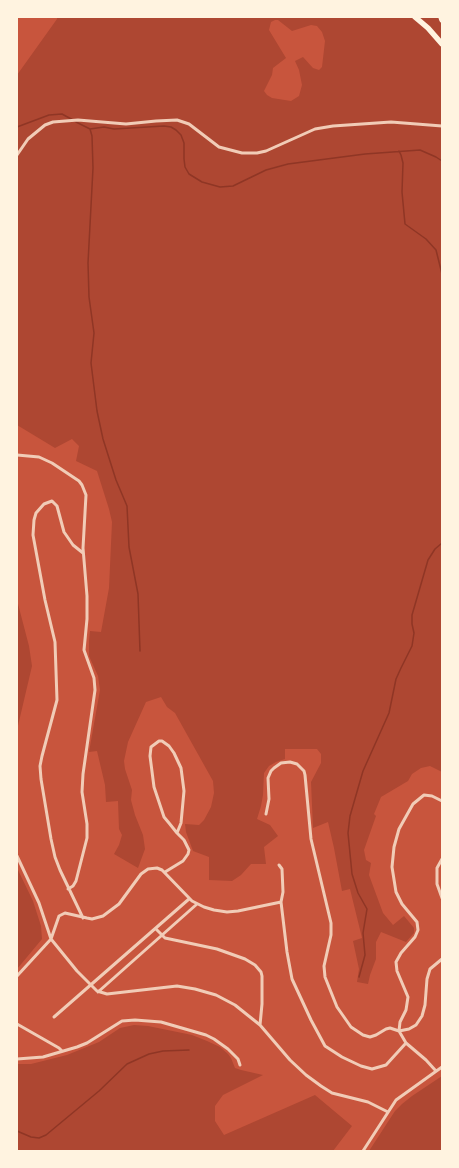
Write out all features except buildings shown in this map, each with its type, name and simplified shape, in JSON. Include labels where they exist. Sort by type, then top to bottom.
[{"type":"highway","points":[[415,17],[428,28],[442,44]]},
{"type":"street","points":[[17,154],[28,139],[45,125],[53,122],[78,120],[126,124],[177,120],[189,124],[219,147],[242,153],[257,153],[266,151],[315,130],[333,126],[391,122],[442,126]]},
{"type":"street","points":[[17,455],[38,457],[52,463],[82,485],[86,495],[83,553],[87,613],[84,650],[94,678],[95,690],[83,774],[82,792],[87,824],[87,838],[76,881],[73,886],[68,889]]},
{"type":"street","points":[[83,553],[72,545],[64,532],[57,506],[52,502],[44,504],[36,513],[32,526],[45,600],[55,642],[57,700],[40,766],[51,839],[60,870],[83,918]]},
{"type":"street","points":[[165,872],[183,861],[189,850],[187,845],[177,833],[164,816],[154,787],[150,763],[150,751],[153,744],[159,741],[162,741],[169,746],[181,768],[184,791],[181,823],[177,833]]},
{"type":"street","points":[[266,814],[269,799],[268,778],[271,771],[278,765],[286,762],[297,764],[306,775],[311,839],[332,929],[324,966],[327,986],[337,1007],[351,1026],[362,1035],[370,1037],[390,1028],[399,1031],[413,1027],[422,1016],[427,998],[428,974],[433,965],[442,959]]},
{"type":"street","points":[[436,1071],[426,1060],[406,1043],[399,1031],[400,1022],[408,1003],[408,997],[397,971],[396,962],[401,953],[415,937],[418,930],[417,922],[402,904],[394,885],[392,867],[396,838],[403,820],[417,799],[424,795],[428,795],[442,801]]},
{"type":"street","points":[[17,856],[38,904],[51,939],[90,985],[98,992],[107,994],[170,986],[185,987],[206,992],[224,999],[260,1025],[306,1076],[332,1093],[368,1102],[388,1112]]},
{"type":"street","points":[[442,859],[437,868],[438,890],[442,898]]},
{"type":"street","points":[[279,865],[282,869],[283,892],[281,902],[286,952],[292,979],[325,1046],[342,1058],[372,1069],[386,1065],[406,1043]]},
{"type":"street","points":[[17,976],[51,939],[57,920],[62,914],[68,913],[83,918],[92,919],[103,916],[115,908],[145,870],[152,868],[157,868],[165,872],[189,899],[197,904],[214,910],[238,912],[281,902]]},
{"type":"street","points":[[54,1017],[189,899]]},
{"type":"street","points":[[98,992],[197,904]]},
{"type":"street","points":[[156,929],[162,936],[217,949],[245,959],[255,965],[261,972],[262,976],[262,1014],[260,1025]]},
{"type":"street","points":[[17,1059],[34,1059],[62,1052],[87,1043],[122,1022],[128,1020],[144,1020],[178,1026],[196,1031],[214,1039],[233,1053],[238,1059],[240,1065]]},
{"type":"street","points":[[17,1024],[59,1048],[62,1052]]},
{"type":"street","points":[[363,1151],[396,1100],[442,1066]]},
{"type":"shaded area","points":[[57,17],[442,17],[442,772],[430,766],[421,768],[412,774],[408,781],[381,797],[374,814],[376,816],[364,850],[366,860],[371,863],[369,875],[383,913],[393,925],[404,916],[414,928],[414,933],[406,942],[381,932],[376,942],[376,959],[368,984],[357,982],[359,969],[353,941],[362,938],[350,889],[342,891],[328,822],[313,828],[311,782],[321,763],[321,754],[317,749],[285,749],[285,759],[269,766],[264,773],[263,795],[257,819],[270,825],[278,836],[264,847],[266,864],[251,864],[241,875],[232,881],[209,880],[209,857],[193,851],[186,832],[185,824],[199,825],[204,820],[211,807],[214,793],[213,781],[175,713],[167,707],[161,697],[146,702],[128,742],[124,761],[132,790],[131,800],[143,835],[145,849],[138,868],[114,854],[122,835],[119,829],[118,801],[106,802],[105,785],[97,751],[89,752],[100,690],[98,676],[89,656],[90,631],[101,632],[109,588],[112,522],[97,471],[76,461],[79,446],[72,439],[55,448],[17,425],[17,75]],"holes":[[[278,20],[292,31],[311,25],[317,26],[322,32],[325,41],[322,67],[319,70],[313,68],[303,57],[295,61],[299,70],[302,85],[299,96],[291,101],[272,98],[264,91],[272,75],[273,68],[286,58],[269,30],[271,22]]]},
{"type":"shaded area","points":[[17,600],[29,646],[32,666],[17,730]]},
{"type":"shaded area","points":[[17,868],[33,901],[41,926],[42,939],[17,969]]},
{"type":"shaded area","points":[[134,1025],[148,1026],[192,1035],[220,1047],[231,1058],[235,1068],[263,1075],[223,1095],[215,1106],[215,1121],[224,1135],[315,1095],[352,1126],[333,1151],[17,1151],[17,1064],[31,1064],[67,1055],[99,1042],[120,1028]]},
{"type":"shaded area","points":[[442,1076],[442,1151],[369,1151],[395,1111],[412,1096]]},
{"type":"waterway","points":[[17,127],[49,115],[62,114],[73,120]]},
{"type":"waterway","points":[[76,122],[90,129],[104,127],[114,129],[164,126],[171,127],[181,135],[184,143],[185,167],[189,174],[202,182],[220,187],[233,186],[266,170],[288,164],[365,154],[420,150],[442,161]]},
{"type":"waterway","points":[[90,129],[92,136],[93,168],[88,263],[89,297],[94,333],[91,363],[97,411],[103,439],[116,480],[127,506],[129,547],[138,594],[140,651]]},
{"type":"waterway","points":[[399,151],[403,163],[402,192],[405,224],[426,239],[436,250],[442,274]]},
{"type":"waterway","points":[[359,977],[365,955],[363,933],[367,909],[358,893],[352,874],[348,833],[350,816],[363,771],[389,713],[396,679],[412,646],[414,633],[412,615],[428,560],[435,549],[442,543]]},
{"type":"waterway","points":[[17,1131],[31,1137],[39,1138],[46,1135],[99,1091],[127,1064],[149,1054],[163,1051],[189,1050]]}]
